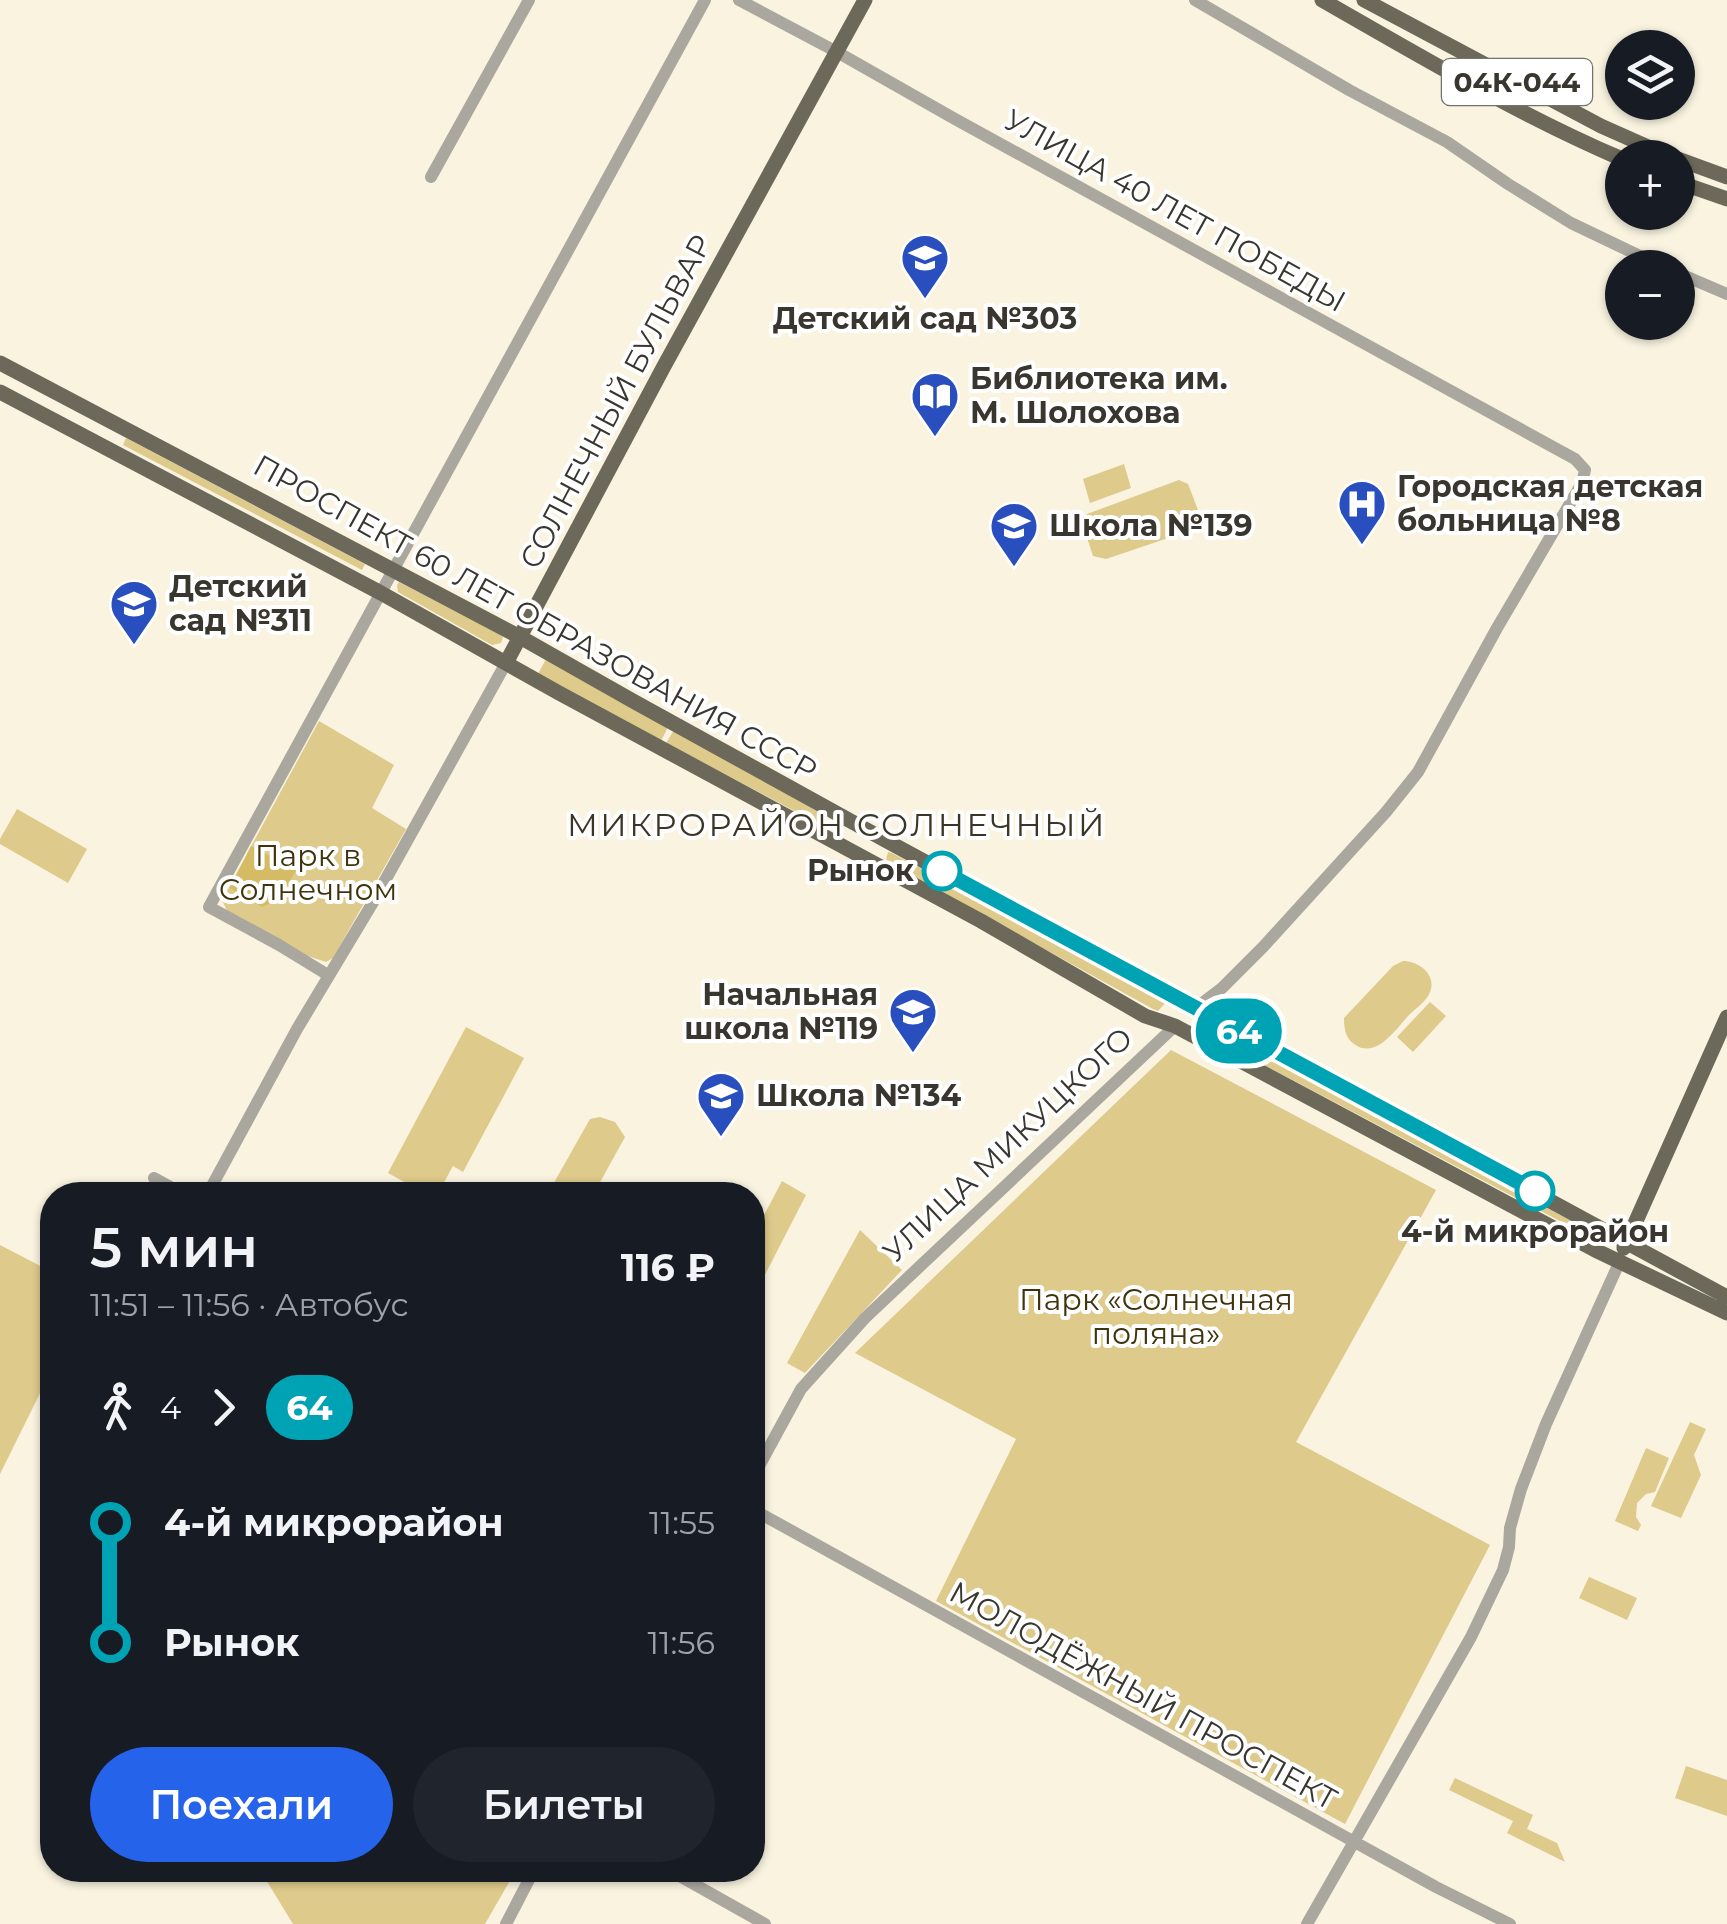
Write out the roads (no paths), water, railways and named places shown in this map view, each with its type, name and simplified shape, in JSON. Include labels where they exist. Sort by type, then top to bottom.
[{"type":"main road","name":"СОЛНЕЧНЫЙ БУЛЬВАР","points":[[506,662],[865,0]]},
{"type":"main road","name":"04К-044","points":[[1322,0],[1605,152]]},
{"type":"main road","name":"04К-044","points":[[1364,0],[1633,140]]},
{"type":"main road","name":"04К-044","points":[[1695,165],[1727,177]]},
{"type":"main road","points":[[1695,188],[1727,199]]},
{"type":"main road","name":"ПРОСПЕКТ 60 ЛЕТ ОБРАЗОВАНИЯ СССР","points":[[0,364],[520,636],[885,840],[1727,1296]]},
{"type":"main road","name":"ПРОСПЕКТ 60 ЛЕТ ОБРАЗОВАНИЯ СССР","points":[[0,392],[382,593],[1145,1016],[1175,1026],[1595,1250],[1727,1313]]},
{"type":"main road","points":[[105,446],[121,426]]},
{"type":"main road","points":[[872,862],[885,840]]},
{"type":"main road","name":"УЛИЦА МИКУЦКОГО","points":[[1175,1026],[1196,1008]]},
{"type":"main road","points":[[1620,1262],[1626,1240],[1727,1017]]},
{"type":"street","points":[[431,177],[529,0]]},
{"type":"street","points":[[328,975],[209,907],[705,0]]},
{"type":"street","name":"УЛИЦА 40 ЛЕТ ПОБЕДЫ","points":[[739,0],[1574,459],[1584,470]]},
{"type":"street","points":[[1195,0],[1448,142],[1571,222],[1628,250]]},
{"type":"street","points":[[1695,280],[1727,294]]},
{"type":"street","name":"УЛИЦА МИКУЦКОГО","points":[[1196,1008],[1263,946],[1418,772],[1582,483],[1584,470]]},
{"type":"street","name":"СОЛНЕЧНЫЙ БУЛЬВАР","points":[[213,1182],[506,662]]},
{"type":"street","name":"УЛИЦА МИКУЦКОГО","points":[[765,1456],[801,1389],[854,1330],[1175,1026]]},
{"type":"street","points":[[154,1178],[161,1182]]},
{"type":"street","points":[[1307,1924],[1470,1638],[1504,1570],[1521,1488],[1620,1262]]},
{"type":"street","name":"МОЛОДЁЖНЫЙ ПРОСПЕКТ","points":[[765,1516],[1436,1887],[1510,1924]]},
{"type":"street","points":[[506,1924],[528,1882]]},
{"type":"street","points":[[690,1882],[765,1924]]},
{"type":"place","name":"Детский сад №303","points":[[925,300]]},
{"type":"place","name":"Библиотека им. М. Шолохова","points":[[935,438]]},
{"type":"place","name":"Городская детская больница №8","points":[[1362,546]]},
{"type":"place","name":"Школа №139","points":[[1014,568]]},
{"type":"place","name":"Детский сад №311","points":[[134,646]]},
{"type":"place","name":"Рынок","points":[[942,871]]},
{"type":"place","name":"Начальная школа №119","points":[[913,1054]]},
{"type":"place","name":"Школа №134","points":[[721,1138]]},
{"type":"place","name":"4-й микрорайон","points":[[1535,1191]]},
{"type":"district","name":"МИКРОРАЙОН СОЛНЕЧНЫЙ","points":[[837,825]]},
{"type":"park label","name":"Парк в Солнечном","points":[[308,873]]},
{"type":"park label","name":"Парк «Солнечная поляна»","points":[[1156,1317]]}]
